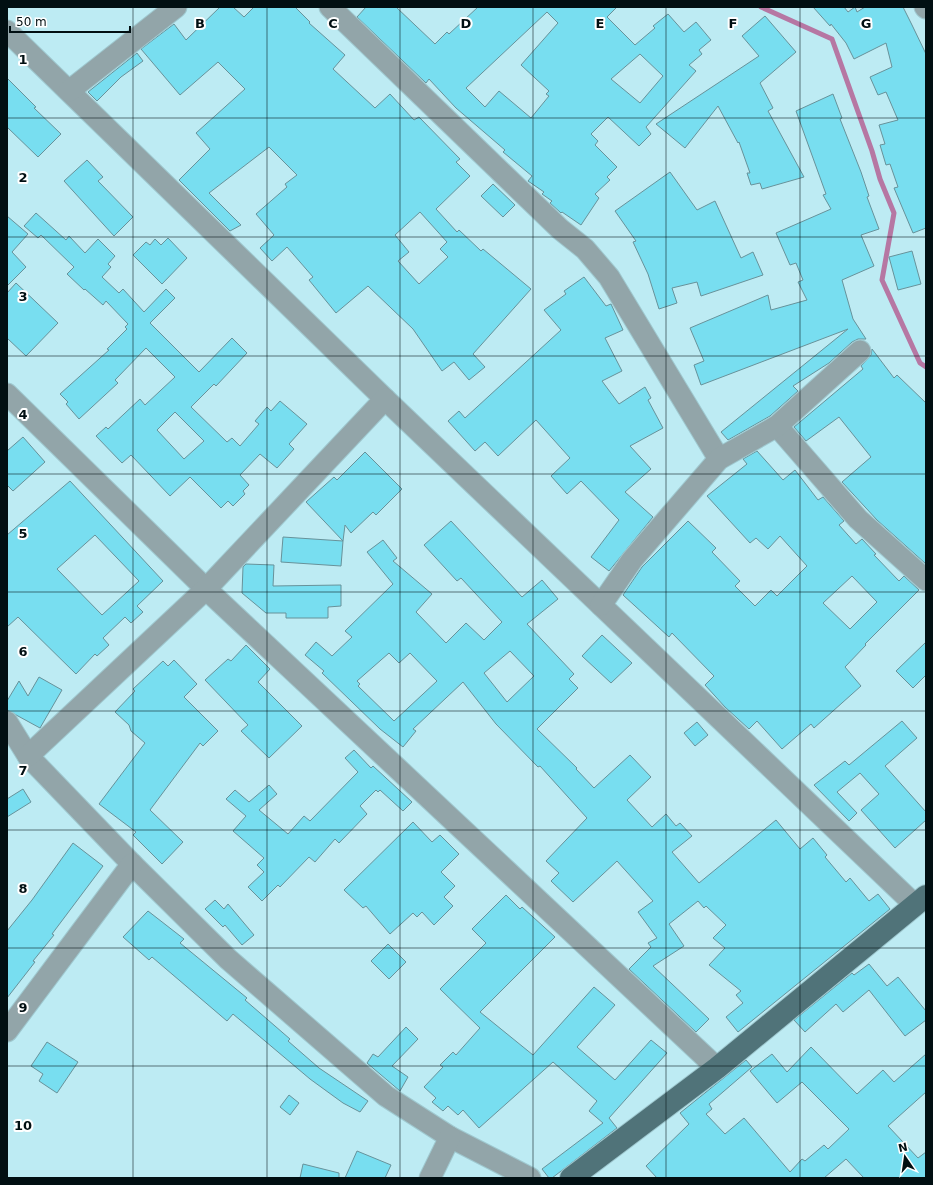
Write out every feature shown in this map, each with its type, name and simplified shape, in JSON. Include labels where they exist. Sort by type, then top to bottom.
[{"type":"main road","points":[[571,1178],[717,1068],[920,900]]},
{"type":"street","points":[[69,91],[176,7]]},
{"type":"street","points":[[330,7],[560,229],[585,249],[609,277],[719,459]]},
{"type":"street","points":[[7,31],[385,399],[601,605],[920,900]]},
{"type":"street","points":[[601,605],[632,560],[719,459],[777,426],[860,351]]},
{"type":"street","points":[[7,394],[206,589],[717,1068]]},
{"type":"street","points":[[28,756],[206,589],[385,399]]},
{"type":"street","points":[[777,426],[858,519],[926,580]]},
{"type":"street","points":[[7,722],[28,756],[132,864],[228,959],[386,1096],[450,1137],[530,1178]]},
{"type":"street","points":[[7,1031],[132,864]]},
{"type":"street","points":[[430,1178],[450,1137]]},
{"type":"building","points":[[220,7],[233,7],[244,17],[254,7],[295,7],[310,22],[309,23],[345,55],[333,69],[375,108],[390,94],[414,120],[419,117],[460,159],[456,162],[470,176],[436,209],[457,232],[459,230],[481,251],[483,249],[531,289],[473,354],[485,367],[469,380],[454,362],[442,371],[413,329],[368,286],[336,313],[309,280],[313,277],[287,247],[272,261],[260,248],[274,235],[256,214],[287,187],[285,184],[297,175],[269,147],[209,193],[241,225],[230,231],[179,180],[210,149],[196,133],[245,89],[218,62],[180,95],[141,49],[174,24],[186,40]],"holes":[[[420,212],[447,242],[440,249],[448,257],[419,284],[398,261],[409,252],[395,235]]]},
{"type":"building","points":[[366,7],[396,7],[435,44],[447,32],[449,34],[478,7],[617,7],[607,17],[635,45],[655,28],[653,26],[668,14],[684,32],[696,22],[711,40],[699,50],[702,54],[689,65],[696,71],[646,127],[651,134],[639,146],[608,117],[591,134],[598,141],[595,145],[617,167],[607,177],[610,180],[595,194],[599,198],[581,225],[562,212],[561,213],[550,203],[552,201],[542,194],[544,192],[528,181],[532,176],[503,152],[505,150],[456,108],[429,79],[426,83],[357,17]],"holes":[[[547,12],[558,23],[521,65],[549,91],[546,94],[549,96],[531,118],[499,91],[485,107],[466,88]],[[640,54],[663,76],[640,103],[611,79]]]},
{"type":"building","points":[[813,7],[844,7],[848,12],[855,7],[857,12],[865,7],[903,7],[926,54],[926,228],[913,233],[894,188],[898,187],[890,164],[886,165],[880,145],[885,144],[879,125],[898,120],[886,92],[878,95],[870,77],[892,67],[886,43],[854,59],[846,43],[831,24],[830,26]]},
{"type":"building","points":[[765,16],[796,52],[760,83],[773,108],[768,111],[804,177],[762,189],[760,183],[751,185],[747,173],[750,173],[739,142],[738,143],[718,106],[685,148],[656,124],[759,56],[742,36]]},
{"type":"building","points":[[137,53],[143,61],[121,77],[97,101],[88,92]]},
{"type":"building","points":[[7,78],[36,107],[34,108],[61,134],[38,157],[7,127]]},
{"type":"building","points":[[833,94],[842,118],[840,119],[861,172],[869,196],[867,197],[879,229],[861,235],[874,266],[842,280],[853,319],[866,339],[858,339],[852,342],[829,363],[793,386],[798,391],[770,416],[728,440],[721,432],[848,329],[701,385],[694,365],[704,361],[690,328],[768,295],[771,310],[807,300],[798,282],[803,280],[796,263],[790,265],[776,233],[831,209],[823,195],[826,194],[796,111]]},
{"type":"building","points":[[87,160],[103,177],[98,181],[133,217],[114,236],[64,181]]},
{"type":"building","points":[[670,172],[697,210],[715,201],[741,258],[753,252],[763,275],[701,296],[697,282],[672,288],[677,303],[659,309],[648,274],[633,242],[636,241],[615,211]]},
{"type":"building","points":[[493,184],[515,205],[503,217],[481,196]]},
{"type":"building","points":[[36,213],[66,240],[69,236],[85,253],[98,239],[115,256],[108,264],[111,267],[102,277],[119,293],[123,289],[144,312],[166,289],[175,298],[150,323],[199,372],[232,338],[247,353],[216,386],[214,384],[191,407],[227,442],[232,438],[240,446],[259,424],[255,421],[267,407],[271,411],[280,401],[307,424],[289,444],[294,449],[277,468],[260,454],[240,475],[249,485],[243,491],[245,494],[233,506],[228,501],[221,508],[190,477],[170,496],[131,455],[122,463],[96,436],[106,427],[108,429],[140,399],[145,405],[175,377],[146,348],[115,380],[118,383],[79,419],[66,404],[68,402],[60,394],[109,350],[107,349],[127,329],[125,327],[128,324],[106,301],[103,305],[67,274],[74,267],[41,235],[38,238],[24,226]],"holes":[[[175,412],[204,441],[184,459],[157,430]]]},
{"type":"building","points":[[7,216],[28,234],[12,252],[26,267],[7,286]]},
{"type":"building","points":[[168,238],[187,258],[162,284],[133,255],[146,242],[150,245],[155,239],[161,245]]},
{"type":"building","points":[[912,251],[921,284],[898,290],[889,257]]},
{"type":"building","points":[[584,277],[606,306],[611,304],[623,330],[605,338],[622,371],[602,381],[619,404],[645,387],[651,398],[648,400],[663,428],[630,446],[651,469],[625,492],[653,517],[609,571],[591,557],[619,520],[581,481],[567,494],[551,476],[570,458],[536,420],[498,456],[485,442],[475,451],[448,421],[459,411],[465,418],[561,330],[544,310],[566,294],[564,291]]},
{"type":"building","points":[[16,283],[58,323],[26,356],[7,338],[7,293]]},
{"type":"building","points":[[872,349],[894,378],[897,375],[926,403],[926,564],[877,520],[842,482],[871,457],[839,417],[806,441],[794,427],[863,369],[861,366],[871,355]]},
{"type":"building","points":[[23,437],[45,462],[13,491],[7,485],[7,451]]},
{"type":"building","points":[[757,451],[783,480],[795,470],[818,500],[823,497],[844,521],[839,525],[856,544],[862,539],[876,554],[874,555],[899,581],[904,576],[919,590],[865,644],[866,645],[845,667],[861,686],[814,728],[811,724],[782,749],[757,721],[749,729],[725,707],[705,685],[714,676],[672,633],[669,637],[623,595],[642,567],[688,521],[716,548],[712,552],[740,581],[735,586],[755,606],[771,590],[777,596],[807,566],[780,536],[768,549],[756,538],[750,543],[707,496],[747,464],[743,459]],"holes":[[[852,576],[877,602],[850,629],[823,603]]]},
{"type":"building","points":[[365,452],[402,489],[376,515],[373,512],[351,533],[345,525],[343,541],[306,502],[334,477],[337,480]]},
{"type":"building","points":[[70,481],[163,581],[137,606],[143,612],[131,623],[125,617],[103,638],[109,645],[97,656],[95,654],[76,674],[18,617],[7,627],[7,535]],"holes":[[[95,535],[139,581],[102,615],[57,569]]]},
{"type":"building","points":[[451,521],[522,597],[542,580],[558,599],[527,624],[574,674],[569,679],[578,688],[537,729],[577,768],[576,769],[594,788],[630,755],[651,777],[627,800],[652,827],[666,814],[676,826],[680,823],[692,836],[672,852],[699,883],[776,820],[800,849],[813,838],[827,855],[825,857],[846,882],[850,878],[869,901],[878,894],[890,909],[738,1032],[726,1017],[743,1003],[736,995],[741,991],[709,965],[725,948],[713,938],[726,925],[706,906],[704,908],[698,901],[669,924],[684,946],[653,966],[709,1019],[696,1032],[629,969],[651,947],[648,943],[657,938],[638,912],[653,901],[617,861],[573,902],[551,881],[559,873],[546,861],[587,818],[540,766],[538,767],[496,724],[463,682],[413,729],[416,731],[403,747],[380,729],[322,673],[324,671],[305,655],[316,642],[332,656],[352,637],[345,631],[393,584],[367,552],[383,540],[397,558],[393,561],[432,594],[416,612],[446,643],[466,623],[484,640],[502,622],[461,578],[457,581],[424,545]],"holes":[[[510,651],[534,676],[507,702],[484,673]],[[389,653],[399,663],[410,653],[437,681],[394,721],[358,686],[360,684],[357,681]]]},
{"type":"building","points":[[283,537],[343,541],[341,566],[281,562]]},
{"type":"building","points":[[246,564],[274,565],[273,586],[341,585],[341,606],[328,607],[328,618],[286,618],[286,613],[266,613],[242,593],[243,567]]},
{"type":"building","points":[[602,635],[632,663],[611,683],[582,656]]},
{"type":"building","points":[[926,642],[926,675],[913,688],[896,671]]},
{"type":"building","points":[[246,645],[270,669],[258,682],[302,726],[269,758],[241,731],[248,725],[205,680],[228,659],[231,661]]},
{"type":"building","points":[[174,660],[197,684],[184,697],[218,731],[203,746],[200,743],[150,810],[183,842],[162,864],[133,835],[136,832],[99,804],[145,743],[131,731],[129,725],[115,712],[135,691],[133,689],[163,661],[168,666]]},
{"type":"building","points":[[39,677],[62,690],[40,728],[7,710],[7,701],[19,681],[28,696]]},
{"type":"building","points":[[902,721],[917,738],[885,766],[926,812],[926,820],[895,848],[861,810],[879,794],[860,773],[837,792],[857,813],[849,821],[814,785],[845,761],[849,765]]},
{"type":"building","points":[[697,722],[708,735],[695,746],[684,733]]},
{"type":"building","points":[[354,750],[371,768],[373,766],[412,802],[403,811],[380,790],[378,792],[376,790],[360,806],[367,814],[339,843],[335,839],[315,862],[309,857],[280,887],[278,885],[262,901],[248,887],[264,872],[257,865],[264,858],[233,831],[246,816],[226,799],[235,790],[249,802],[269,785],[277,794],[259,810],[288,834],[304,816],[310,821],[358,772],[345,758]]},
{"type":"building","points":[[23,789],[31,802],[7,817],[7,799]]},
{"type":"building","points":[[413,822],[432,842],[440,835],[459,854],[441,872],[455,886],[444,897],[453,906],[434,925],[422,912],[417,917],[413,913],[390,934],[366,906],[363,908],[344,890]]},
{"type":"building","points":[[73,843],[103,866],[52,934],[54,935],[33,961],[35,962],[7,998],[7,931],[32,900]]},
{"type":"building","points":[[506,895],[520,909],[522,907],[555,937],[480,1012],[533,1055],[594,987],[615,1005],[577,1047],[615,1080],[651,1040],[667,1053],[609,1118],[617,1128],[552,1178],[549,1178],[542,1169],[603,1123],[589,1111],[597,1101],[553,1062],[479,1128],[463,1110],[458,1115],[448,1106],[443,1111],[432,1102],[436,1098],[424,1087],[443,1067],[440,1065],[453,1052],[456,1055],[480,1028],[440,989],[486,943],[472,929]]},
{"type":"building","points":[[215,900],[224,909],[228,904],[254,935],[242,945],[225,925],[223,927],[205,909]]},
{"type":"building","points":[[148,911],[184,939],[180,943],[247,998],[245,1000],[290,1039],[288,1041],[319,1068],[368,1101],[360,1112],[343,1103],[310,1079],[233,1014],[227,1021],[152,957],[149,960],[123,937]]},
{"type":"building","points":[[388,944],[406,962],[389,979],[371,961]]},
{"type":"building","points":[[869,964],[887,986],[898,977],[926,1011],[926,1020],[905,1036],[869,990],[843,1012],[836,1004],[805,1032],[794,1020],[852,973],[854,975]]},
{"type":"building","points":[[406,1027],[418,1039],[392,1066],[408,1077],[400,1091],[367,1063],[373,1054],[378,1057]]},
{"type":"building","points":[[47,1042],[78,1062],[57,1093],[39,1081],[43,1074],[31,1066]]},
{"type":"building","points":[[811,1047],[857,1094],[883,1070],[894,1082],[926,1054],[926,1092],[888,1126],[918,1158],[926,1152],[926,1178],[864,1178],[846,1159],[824,1178],[657,1178],[646,1166],[689,1124],[680,1113],[746,1060],[752,1067],[709,1104],[712,1109],[706,1114],[725,1134],[744,1118],[790,1172],[802,1159],[805,1161],[824,1145],[828,1149],[849,1129],[802,1082],[777,1103],[750,1071],[772,1054],[787,1072]]},
{"type":"building","points":[[289,1095],[299,1103],[290,1115],[280,1107]]},
{"type":"building","points":[[357,1151],[391,1165],[385,1178],[345,1178]]},
{"type":"building","points":[[303,1164],[339,1173],[339,1178],[300,1178]]},
{"type":"waterway","points":[[761,7],[832,39],[872,151],[880,179],[894,213],[882,280],[920,363],[926,367]]}]
